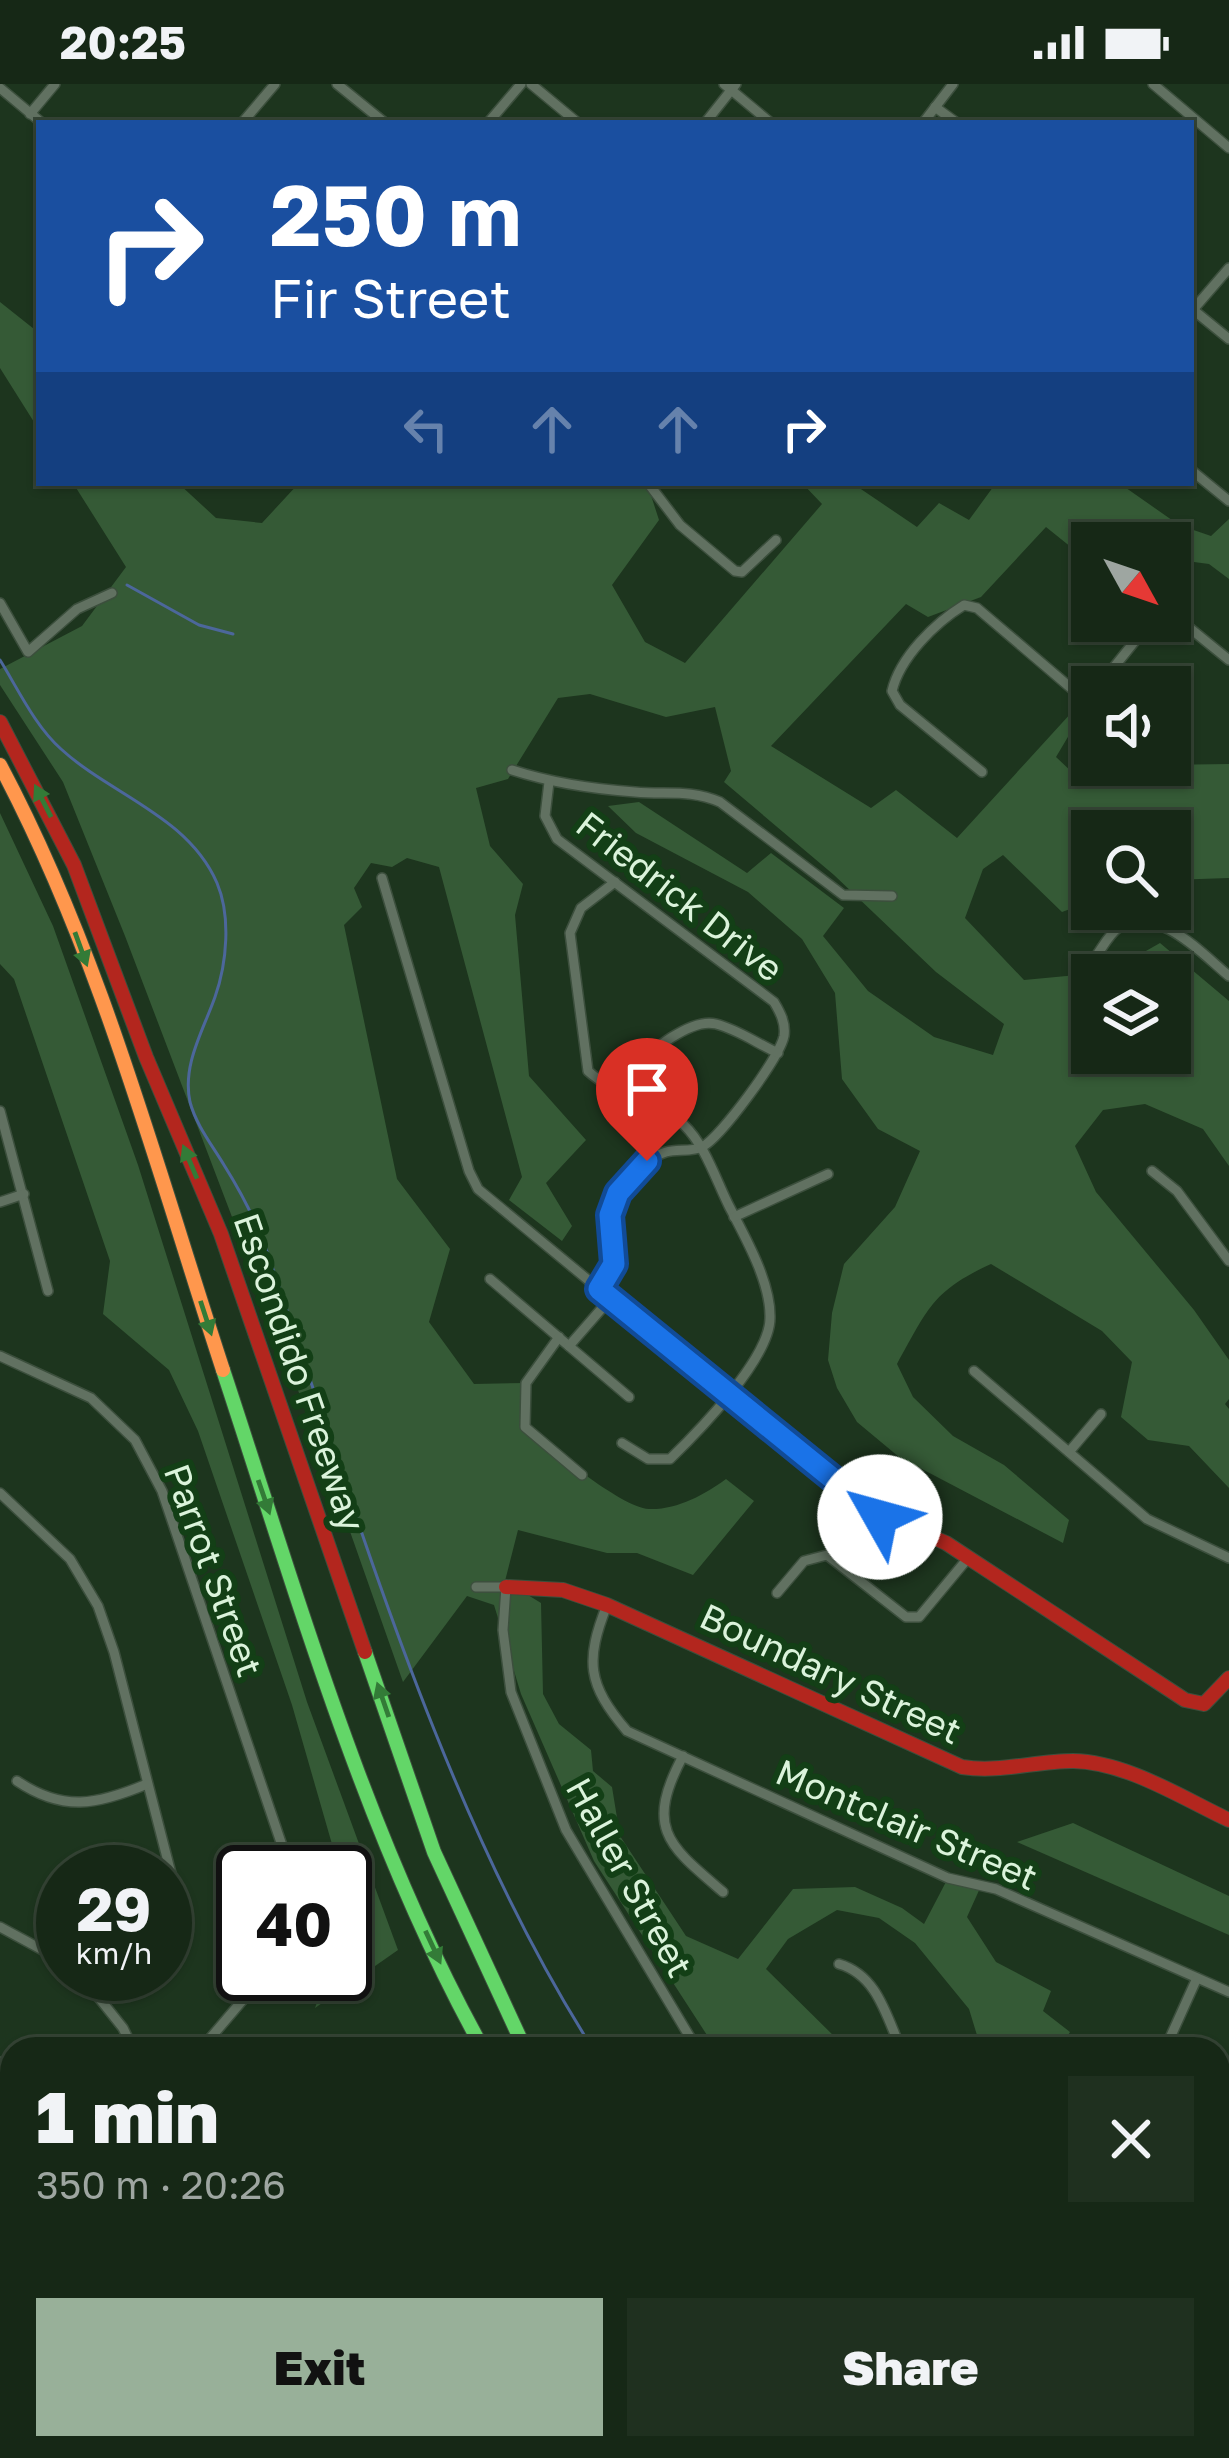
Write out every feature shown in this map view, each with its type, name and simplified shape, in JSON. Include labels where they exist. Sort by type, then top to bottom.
[{"type":"main road","name":"Escondido Freeway","points":[[0,722],[74,865],[146,1057],[220,1234],[434,1852],[522,2037]]},
{"type":"main road","name":"Escondido Freeway","points":[[0,765],[50,866],[128,1080],[260,1485],[375,1812],[405,1888],[477,2037]]},
{"type":"main road","points":[[605,1294],[865,1508],[946,1543],[1185,1700],[1204,1704],[1229,1678]]},
{"type":"main road","name":"Boundary Street","points":[[506,1587],[563,1590],[607,1605],[962,1767],[996,1772],[1083,1762],[1229,1820]]},
{"type":"street","points":[[30,114],[55,84]]},
{"type":"street","points":[[244,120],[274,84]]},
{"type":"street","points":[[338,84],[381,120]]},
{"type":"street","points":[[490,120],[520,84]]},
{"type":"street","points":[[531,84],[574,120]]},
{"type":"street","points":[[924,120],[953,84]]},
{"type":"street","points":[[1153,84],[1229,148]]},
{"type":"street","points":[[707,120],[731,86],[768,120]]},
{"type":"street","points":[[0,88],[37,120]]},
{"type":"street","points":[[935,107],[953,120]]},
{"type":"street","points":[[1194,308],[1229,268]]},
{"type":"street","points":[[1194,312],[1229,340]]},
{"type":"street","points":[[1194,472],[1229,501]]},
{"type":"street","points":[[649,486],[680,525],[728,567],[742,572],[776,540]]},
{"type":"street","points":[[0,603],[28,652],[68,615],[112,593]]},
{"type":"street","points":[[982,772],[900,704],[892,691],[895,676],[940,620],[964,605],[977,608],[1071,681]]},
{"type":"street","points":[[1191,629],[1229,659]]},
{"type":"street","points":[[1116,666],[1135,642]]},
{"type":"street","points":[[512,770],[549,782],[638,793],[696,792],[719,802],[844,896],[892,896]]},
{"type":"street","name":"Friedrick Drive","points":[[549,782],[545,808],[557,839],[774,1001],[783,1024],[778,1053]]},
{"type":"street","points":[[382,878],[478,1189],[605,1294]]},
{"type":"street","points":[[615,882],[581,908],[573,921],[569,948],[588,1071],[687,1127],[734,1217],[764,1286],[771,1316],[761,1351],[670,1459],[648,1459],[622,1443]]},
{"type":"street","points":[[1098,954],[1117,929],[1139,922],[1166,926],[1229,976]]},
{"type":"street","points":[[568,1346],[605,1294],[614,1264],[609,1229],[618,1193],[647,1161],[701,1148],[778,1053],[717,1024],[695,1023],[675,1033],[611,1086]]},
{"type":"street","points":[[0,1111],[48,1291]]},
{"type":"street","points":[[1152,1171],[1177,1192],[1229,1261]]},
{"type":"street","points":[[734,1217],[828,1174]]},
{"type":"street","points":[[0,1202],[24,1194]]},
{"type":"street","points":[[490,1279],[629,1397]]},
{"type":"street","points":[[559,1337],[526,1383],[525,1427],[582,1474]]},
{"type":"street","name":"Parrot Street","points":[[0,1356],[91,1398],[135,1440],[162,1491],[282,1845]]},
{"type":"street","points":[[974,1371],[1147,1519],[1229,1558]]},
{"type":"street","points":[[1069,1452],[1101,1414]]},
{"type":"street","points":[[0,1493],[70,1559],[98,1606],[163,1845]]},
{"type":"street","points":[[777,1593],[804,1561],[827,1555],[906,1617],[919,1617],[968,1558]]},
{"type":"street","name":"Boundary Street","points":[[476,1587],[506,1587]]},
{"type":"street","name":"Haller Street","points":[[506,1587],[503,1630],[511,1692],[566,1830],[690,2037]]},
{"type":"street","name":"Montclair Street","points":[[607,1605],[592,1646],[591,1664],[607,1708],[627,1731],[948,1878],[995,1889],[1229,1992]]},
{"type":"street","points":[[683,1756],[665,1797],[663,1823],[674,1850],[723,1892]]},
{"type":"street","points":[[17,1781],[46,1800],[71,1804],[122,1795],[147,1784]]},
{"type":"street","points":[[0,1928],[36,1946]]},
{"type":"street","points":[[838,1964],[867,1978],[896,2037]]},
{"type":"street","points":[[1170,2037],[1197,1978]]},
{"type":"street","points":[[102,2001],[125,2037]]},
{"type":"street","points":[[211,2037],[242,2001]]},
{"type":"green space","points":[[0,302],[36,327],[36,425],[0,368]]},
{"type":"green space","points":[[75,486],[181,486],[216,518],[262,523],[296,486],[648,486],[659,520],[612,585],[645,642],[685,663],[822,504],[805,486],[856,486],[917,527],[939,503],[969,520],[994,486],[1123,486],[1175,522],[1071,522],[1071,547],[1046,527],[981,597],[928,617],[906,604],[771,746],[871,808],[896,790],[957,838],[1071,713],[1071,732],[1056,757],[1071,771],[1071,786],[1191,786],[1191,765],[1229,764],[1229,878],[1191,879],[1191,810],[1071,810],[1071,909],[1062,912],[1003,855],[983,869],[965,918],[1024,980],[1071,976],[1071,1074],[1191,1074],[1191,969],[1229,1001],[1229,1166],[1203,1129],[1145,1104],[1103,1110],[1075,1146],[1096,1192],[1229,1360],[1225,1404],[1229,1409],[1229,1488],[1189,1446],[1148,1440],[1121,1417],[1132,1362],[1102,1331],[991,1264],[956,1283],[933,1303],[897,1364],[913,1397],[953,1436],[1004,1465],[1069,1520],[1063,1543],[899,1457],[857,1422],[837,1388],[828,1360],[832,1313],[844,1264],[895,1207],[920,1151],[878,1129],[842,1079],[835,993],[802,939],[748,892],[636,833],[608,806],[639,802],[747,873],[771,853],[844,908],[823,936],[868,991],[934,1037],[993,1055],[1004,1024],[936,972],[834,875],[724,782],[731,771],[715,707],[666,717],[590,694],[558,698],[508,779],[476,788],[490,846],[523,884],[515,915],[529,1076],[586,1140],[546,1183],[572,1226],[562,1241],[509,1200],[522,1177],[439,867],[407,858],[392,867],[371,863],[354,888],[362,907],[344,925],[397,1179],[450,1249],[429,1322],[474,1384],[526,1383],[525,1427],[621,1498],[649,1509],[670,1507],[726,1479],[754,1501],[693,1575],[637,1553],[607,1553],[518,1530],[505,1581],[541,1603],[543,1694],[559,1724],[591,1750],[593,1771],[612,1787],[620,1836],[686,1936],[738,1959],[793,1889],[855,1887],[902,1908],[924,1924],[948,1878],[981,1886],[967,1917],[996,1962],[1051,1991],[1043,2011],[1070,2032],[1067,2037],[978,2037],[969,2009],[915,1943],[879,1918],[837,1910],[788,1939],[766,1969],[835,2037],[708,2037],[594,1861],[521,1694],[494,1605],[467,1596],[403,1682],[328,1469],[125,936],[63,782],[0,685],[0,669],[82,626],[126,567]]},
{"type":"green space","points":[[1229,519],[1229,579],[1209,564],[1191,562],[1191,529],[1211,536]]},
{"type":"green space","points":[[0,813],[53,926],[138,1165],[307,1702],[359,1845],[332,1845],[292,1705],[198,1431],[169,1370],[103,1314],[110,1261],[14,979],[0,964]]},
{"type":"green space","points":[[1160,943],[1173,954],[1141,954]]},
{"type":"green space","points":[[1073,1823],[1229,1896],[1229,1935],[1017,1842]]},
{"type":"green space","points":[[372,1879],[398,1950],[372,1968]]},
{"type":"waterway","points":[[127,585],[199,625],[233,634]]},
{"type":"waterway","points":[[0,660],[52,740],[168,823],[204,860],[217,883],[226,925],[225,955],[191,1061],[190,1102],[265,1246],[369,1554],[447,1760],[539,1957],[586,2037]]},
{"type":"traffic: fast","points":[[223,1370],[369,1802],[441,1969],[477,2037]]},
{"type":"traffic: fast","points":[[365,1652],[434,1852],[519,2037]]},
{"type":"traffic: slow","points":[[0,765],[36,837],[97,986],[223,1370]]},
{"type":"traffic: jam","points":[[0,722],[74,865],[146,1057],[221,1234],[365,1652]]},
{"type":"traffic: jam","points":[[599,1289],[865,1508],[946,1543],[1185,1700],[1204,1704],[1229,1678]]},
{"type":"traffic: jam","points":[[506,1587],[563,1590],[607,1605],[962,1767],[1093,1763],[1154,1783],[1229,1820]]},
{"type":"route","points":[[647,1161],[618,1193],[609,1229],[614,1264],[599,1289],[880,1517]]}]
